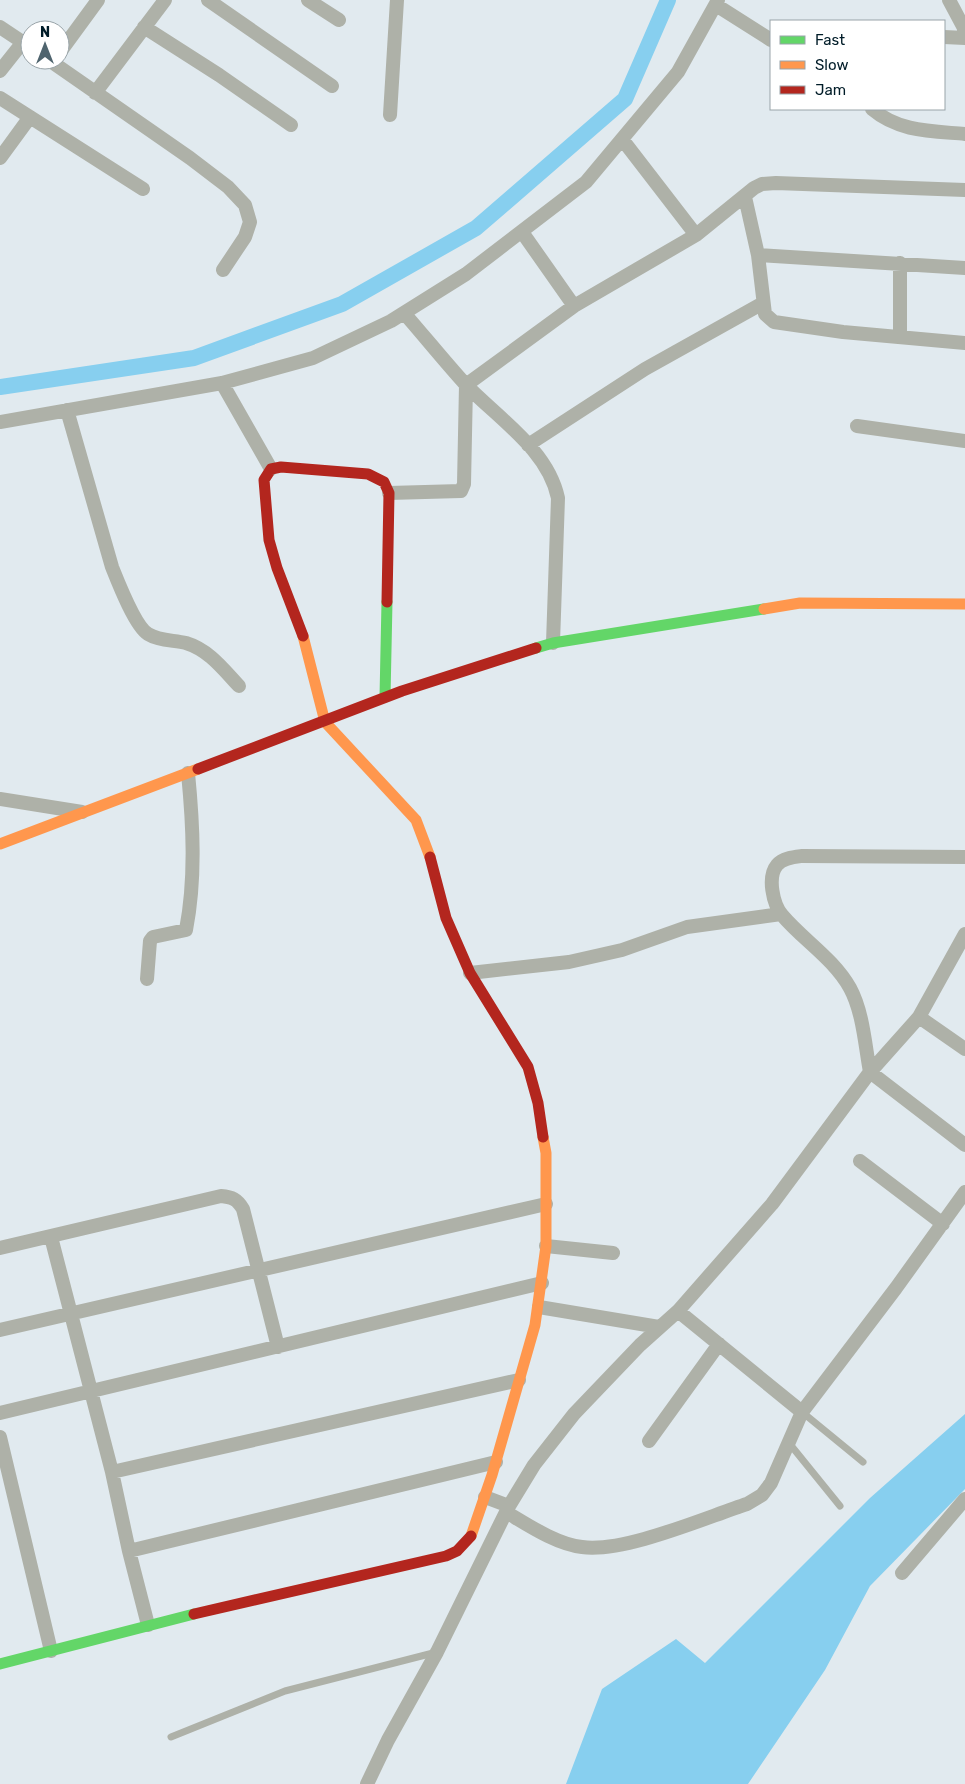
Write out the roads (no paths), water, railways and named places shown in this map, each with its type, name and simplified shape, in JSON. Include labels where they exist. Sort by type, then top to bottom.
[{"type":"street","points":[[70,38],[98,0]]},
{"type":"street","points":[[95,93],[165,0]]},
{"type":"street","points":[[208,0],[332,86]]},
{"type":"street","points":[[308,0],[339,20]]},
{"type":"street","points":[[390,115],[397,0]]},
{"type":"street","points":[[949,0],[965,30]]},
{"type":"street","points":[[0,422],[222,383],[313,358],[404,313],[466,274],[586,182],[678,72],[717,2],[770,39]]},
{"type":"street","points":[[0,27],[20,41]]},
{"type":"street","points":[[144,27],[219,75],[291,125]]},
{"type":"street","points":[[945,37],[965,38]]},
{"type":"street","points":[[0,71],[20,51]]},
{"type":"street","points":[[67,70],[95,93],[220,181],[245,205],[250,222],[245,237],[223,270]]},
{"type":"street","points":[[0,98],[143,189]]},
{"type":"street","points":[[873,110],[894,124],[908,128],[965,134]]},
{"type":"street","points":[[0,158],[30,117]]},
{"type":"street","points":[[622,139],[696,235]]},
{"type":"street","points":[[466,385],[574,306],[696,235],[762,184],[965,190]]},
{"type":"street","points":[[744,197],[758,255],[765,314],[774,322],[965,343]]},
{"type":"street","points":[[522,232],[574,306]]},
{"type":"street","points":[[758,255],[965,268]]},
{"type":"street","points":[[900,263],[900,337]]},
{"type":"street","points":[[528,445],[645,369],[764,303]]},
{"type":"street","points":[[404,313],[466,385],[528,445],[548,468],[555,481],[558,498],[553,643]]},
{"type":"street","points":[[222,383],[271,469]]},
{"type":"street","points":[[389,493],[461,491],[464,484],[466,385]]},
{"type":"street","points":[[67,410],[112,567],[121,591],[144,630],[154,637],[185,643],[202,650],[211,656],[239,686]]},
{"type":"street","points":[[857,426],[965,441]]},
{"type":"street","points":[[0,1664],[148,1625],[446,1556],[468,1541],[496,1462],[539,1307],[546,1246],[546,1153],[538,1103],[528,1067],[470,974],[446,918],[426,840],[416,820],[324,722],[301,626],[269,540],[264,480],[271,469],[281,467],[368,474],[380,476],[387,483],[389,493],[385,697]]},
{"type":"street","points":[[0,844],[324,722],[385,697],[553,643],[800,603],[965,604]]},
{"type":"street","points":[[147,979],[150,941],[153,937],[186,930],[192,863],[192,816],[188,773]]},
{"type":"street","points":[[0,799],[82,812]]},
{"type":"street","points":[[965,857],[802,856],[786,859],[777,866],[772,880],[773,894],[781,914],[838,971],[850,989],[861,1023],[870,1072],[965,1145]]},
{"type":"street","points":[[470,974],[569,962],[622,950],[687,927],[781,914]]},
{"type":"street","points":[[367,1784],[388,1740],[437,1652],[508,1509],[534,1465],[574,1414],[659,1327],[678,1311],[772,1204],[870,1072],[919,1017],[963,944]]},
{"type":"street","points":[[919,1017],[965,1049]]},
{"type":"street","points":[[860,1161],[943,1224]]},
{"type":"street","points":[[485,1497],[508,1509],[542,1533],[581,1547],[613,1547],[747,1504],[762,1495],[771,1483],[802,1412],[965,1192]]},
{"type":"street","points":[[0,1248],[204,1199],[221,1196],[232,1197],[238,1201],[243,1209],[278,1347]]},
{"type":"street","points":[[0,1330],[546,1204]]},
{"type":"street","points":[[51,1237],[112,1472],[128,1550],[148,1625]]},
{"type":"street","points":[[546,1246],[613,1253]]},
{"type":"street","points":[[0,1413],[542,1282]]},
{"type":"street","points":[[539,1307],[659,1327]]},
{"type":"street","points":[[678,1311],[802,1412]]},
{"type":"street","points":[[649,1441],[719,1344]]},
{"type":"street","points":[[112,1472],[519,1380]]},
{"type":"street","points":[[0,1437],[51,1651]]},
{"type":"street","points":[[128,1550],[496,1462]]},
{"type":"street","points":[[902,1573],[965,1499]]},
{"type":"lane","points":[[802,1412],[863,1462]]},
{"type":"lane","points":[[789,1442],[840,1506]]},
{"type":"lane","points":[[171,1737],[285,1691],[437,1652]]},
{"type":"water","points":[[965,1414],[965,1489],[870,1586],[825,1670],[748,1784],[566,1784],[602,1689],[676,1639],[705,1663],[870,1498]]},
{"type":"waterway","points":[[0,387],[194,358],[342,304],[476,228],[625,99],[668,0]]}]
